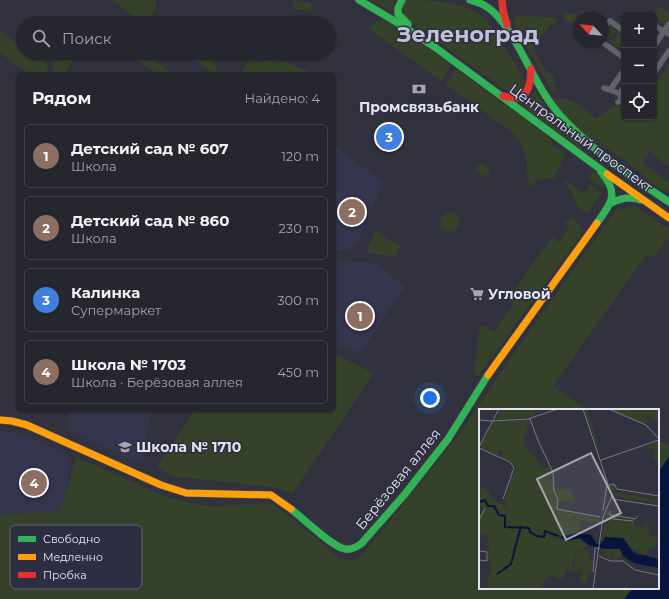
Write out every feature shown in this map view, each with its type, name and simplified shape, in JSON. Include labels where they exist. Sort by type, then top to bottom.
[{"type":"street","name":"Центральный проспект","points":[[359,0],[416,34],[599,169],[669,218]]},
{"type":"street","points":[[367,0],[373,7]]},
{"type":"street","name":"Центральный проспект","points":[[402,0],[398,8],[398,14],[416,34]]},
{"type":"street","name":"Центральный проспект","points":[[472,0],[489,8],[508,29],[547,97],[566,123],[625,172],[669,202]]},
{"type":"street","points":[[502,0],[503,11],[508,29]]},
{"type":"street","points":[[609,22],[610,21],[621,29]]},
{"type":"street","points":[[609,24],[621,33]]},
{"type":"street","points":[[661,30],[669,24]]},
{"type":"street","points":[[609,47],[621,56]]},
{"type":"street","points":[[657,69],[669,52]]},
{"type":"street","name":"Центральный проспект","points":[[497,93],[506,97],[517,98],[526,93],[531,83],[530,66]]},
{"type":"street","points":[[610,90],[621,74]]},
{"type":"street","points":[[604,88],[621,94]]},
{"type":"street","points":[[618,102],[621,98]]},
{"type":"street","points":[[599,169],[612,187],[613,193],[611,202]]},
{"type":"street","points":[[611,202],[622,197],[627,197],[637,198],[648,203]]},
{"type":"street","name":"Берёзовая аллея","points":[[0,420],[12,421],[27,425],[161,486],[180,492],[271,495],[285,504],[335,545],[344,549],[356,547],[367,538],[400,500],[440,450],[487,376],[611,202]]},
{"type":"shaded area","points":[[336,147],[384,182],[358,241],[349,251],[336,249]]},
{"type":"shaded area","points":[[336,259],[378,264],[405,287],[361,352],[336,346]]},
{"type":"shaded area","name":"Школа № 1710","points":[[70,412],[151,412],[143,464],[67,431]]},
{"type":"shaded area","points":[[0,431],[19,433],[69,455],[68,510],[0,529]]},
{"type":"green space","points":[[112,0],[156,0],[156,9],[152,16],[134,16]]},
{"type":"green space","points":[[371,0],[395,0],[392,12],[372,1]]},
{"type":"green space","points":[[406,0],[451,3],[461,5],[476,12],[488,22],[523,76],[523,89],[516,95],[511,94],[404,17],[402,8]]},
{"type":"green space","points":[[294,1],[311,3],[310,11],[293,9]]},
{"type":"green space","points":[[660,6],[669,13],[669,18],[665,25],[657,19],[657,12],[655,12]]},
{"type":"green space","points":[[563,13],[573,13],[573,22],[571,23],[566,22],[563,18]]},
{"type":"green space","points":[[521,15],[557,18],[555,25],[550,25],[533,49],[546,71],[555,77],[553,80],[556,92],[554,94],[515,26],[513,21],[516,17]]},
{"type":"green space","points":[[384,18],[450,64],[448,71],[441,81],[369,29],[375,22],[381,21]]},
{"type":"green space","points":[[609,26],[616,31],[609,40]]},
{"type":"green space","points":[[0,31],[16,42],[16,60],[44,60],[48,66],[47,72],[26,72],[0,53]]},
{"type":"green space","points":[[619,33],[621,34],[621,45],[619,48],[611,43]]},
{"type":"green space","points":[[52,60],[73,60],[66,72],[53,72]]},
{"type":"green space","points":[[136,60],[154,60],[171,72],[154,72]]},
{"type":"green space","points":[[195,60],[212,60],[217,72],[211,72]]},
{"type":"green space","points":[[252,60],[257,63],[264,63],[265,60],[278,60],[278,62],[284,62],[312,72],[240,72]]},
{"type":"green space","points":[[669,64],[669,167],[643,147],[644,145],[642,147],[649,153],[642,162],[669,183],[669,191],[664,192],[647,180],[635,168],[610,150],[596,143],[582,132],[567,117],[554,100],[566,99],[571,101],[582,107],[597,119],[610,108],[621,102],[621,120],[657,120],[657,81]]},
{"type":"green space","points":[[456,69],[545,134],[553,142],[552,144],[566,154],[560,163],[562,165],[554,176],[557,178],[537,180],[531,187],[526,175],[527,160],[523,147],[512,132],[445,84]]},
{"type":"green space","points":[[535,91],[558,124],[594,158],[520,105],[529,100]]},
{"type":"green space","points":[[481,163],[491,170],[486,178],[475,170]]},
{"type":"green space","points":[[592,171],[604,180],[604,189],[589,178]]},
{"type":"green space","points":[[566,181],[584,193],[590,185],[602,193],[587,214],[578,206],[565,183]]},
{"type":"green space","points":[[628,206],[634,206],[669,230],[669,240],[667,239],[654,258],[647,254],[553,386],[586,409],[479,409],[479,589],[632,589],[624,599],[0,599],[0,515],[61,511],[76,457],[164,496],[182,501],[213,506],[252,503],[275,505],[341,559],[353,560],[361,556],[459,435],[512,356],[618,207],[625,210]]},
{"type":"green space","points":[[450,212],[457,215],[460,222],[457,229],[450,232],[443,229],[440,222],[443,215]]},
{"type":"green space","points":[[572,216],[584,231],[478,376],[474,372],[480,326],[488,328],[494,332],[514,303],[508,299],[552,237],[559,242],[569,228],[565,223]]},
{"type":"green space","points":[[375,231],[400,246],[395,257],[366,253]]},
{"type":"green space","points":[[336,355],[374,373],[292,494],[279,488],[172,476],[157,467],[194,412],[336,412]]},
{"type":"green space","points":[[659,440],[669,446],[669,457],[659,471]]},
{"type":"water","points":[[669,457],[669,599],[624,599],[632,589],[659,589],[659,471]]},
{"type":"traffic: fast","points":[[359,0],[436,48],[607,174]]},
{"type":"traffic: fast","points":[[402,0],[398,8],[398,14],[408,24]]},
{"type":"traffic: fast","points":[[470,0],[490,9],[504,24],[544,93],[552,105],[572,128],[612,162],[669,202]]},
{"type":"traffic: fast","points":[[597,223],[606,210],[612,193],[607,180],[601,172]]},
{"type":"traffic: fast","points":[[611,203],[626,198],[641,200]]},
{"type":"traffic: fast","points":[[291,509],[325,538],[339,547],[349,549],[362,543],[405,494],[448,439],[488,375]]},
{"type":"traffic: slow","points":[[607,174],[669,218]]},
{"type":"traffic: slow","points":[[488,375],[597,223]]},
{"type":"traffic: slow","points":[[0,420],[12,421],[27,425],[161,485],[186,493],[271,495],[291,509]]},
{"type":"traffic: jam","points":[[502,0],[507,25]]},
{"type":"traffic: jam","points":[[503,96],[516,98],[521,97],[529,87],[531,69]]},
{"type":"place","name":"Промсвязьбанк","points":[[419,89]]},
{"type":"place","name":"Калинка","points":[[389,137]]},
{"type":"place","name":"Детский сад № 860","points":[[352,212]]},
{"type":"place","name":"Угловой","points":[[477,294]]},
{"type":"place","name":"Детский сад № 607","points":[[360,316]]},
{"type":"place","name":"Школа № 1710","points":[[125,447]]},
{"type":"place","name":"Школа № 1703","points":[[34,483]]},
{"type":"district","name":"Зеленоград","points":[[468,34]]}]
